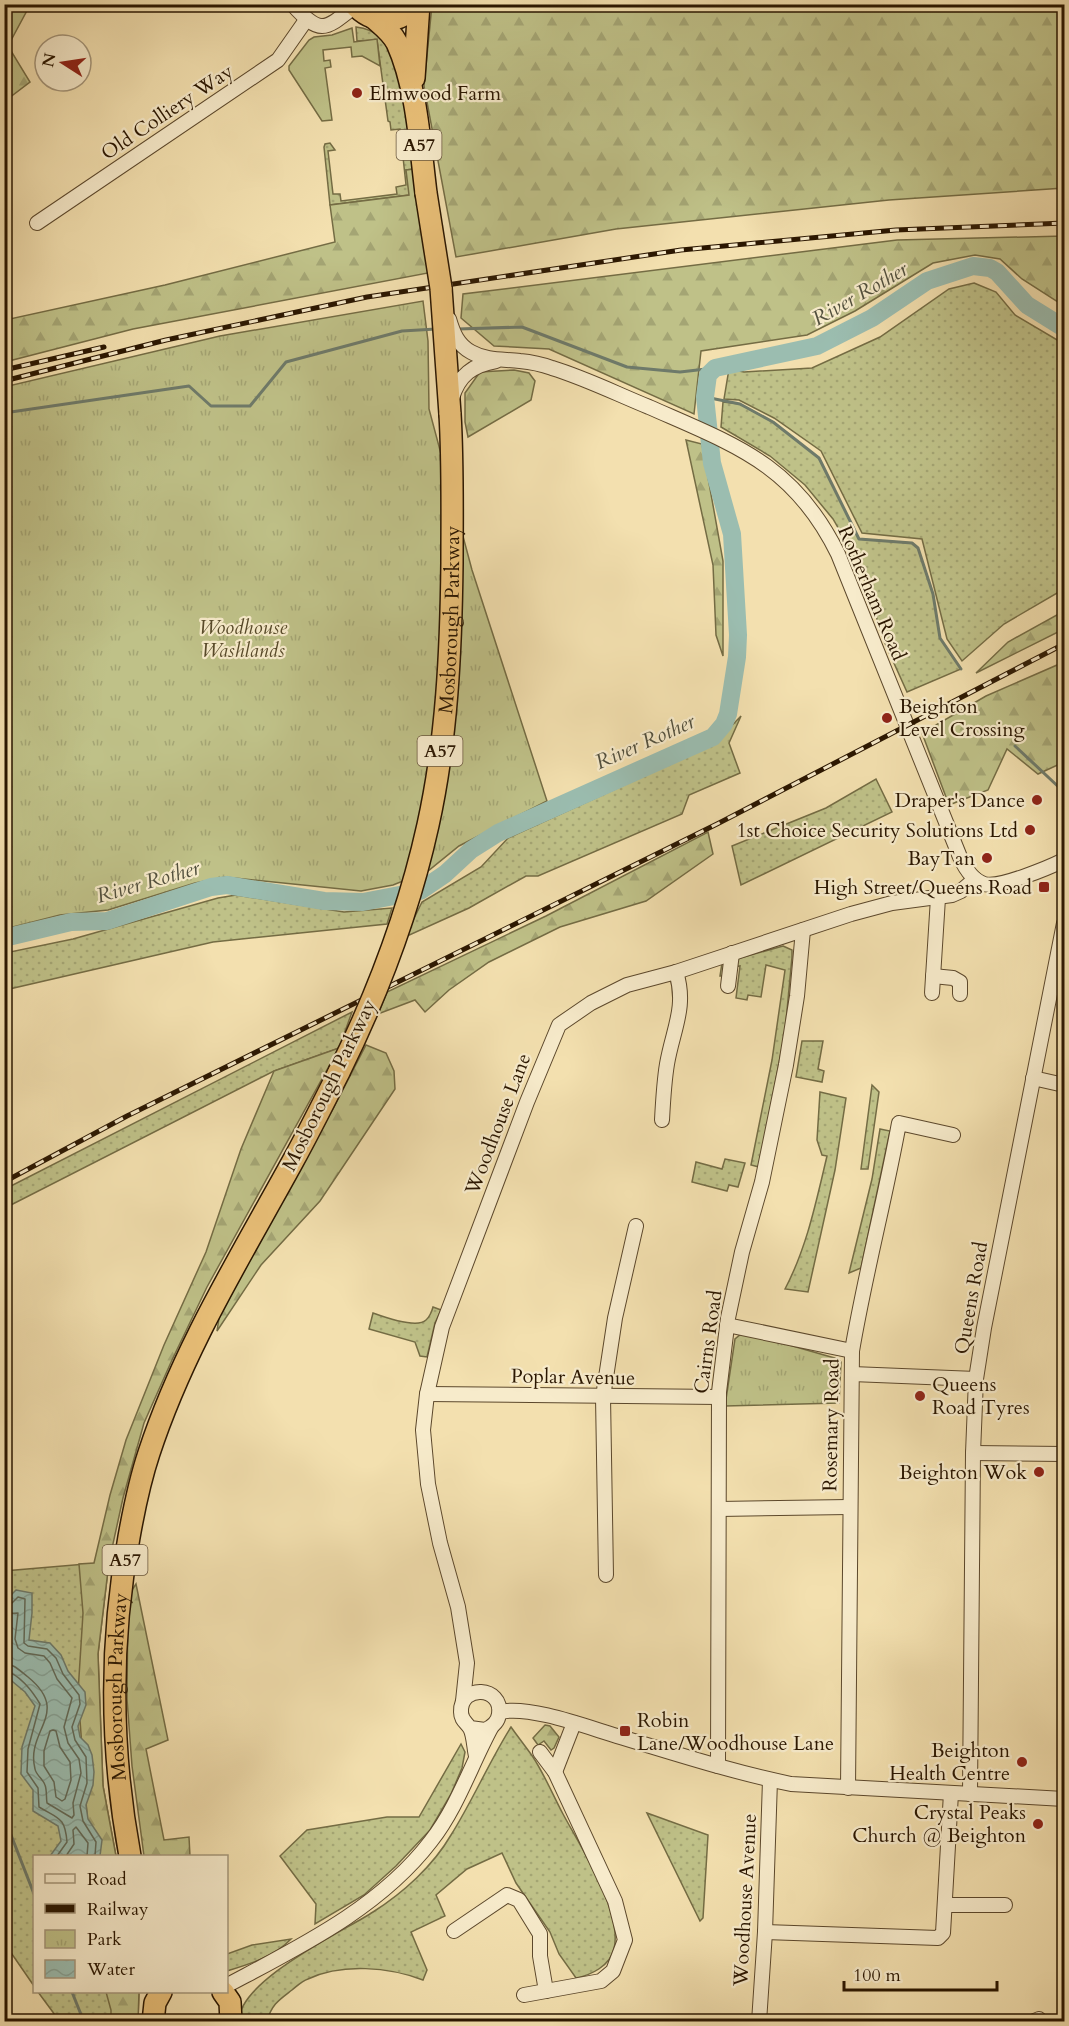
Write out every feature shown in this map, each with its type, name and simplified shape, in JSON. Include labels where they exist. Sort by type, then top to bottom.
[{"type":"highway","points":[[375,19],[385,21],[398,18],[410,11],[415,4]]},
{"type":"highway","name":"A57","points":[[413,97],[419,4]]},
{"type":"highway","name":"A57","points":[[355,5],[364,14],[375,19],[397,43],[413,97]]},
{"type":"highway","name":"Mosborough Parkway","points":[[130,1855],[119,1785],[114,1728],[115,1632],[124,1562],[148,1454],[192,1347],[233,1266],[294,1159],[339,1072],[374,997],[403,916],[426,834],[439,765],[450,650],[452,452],[449,331],[413,97]]},
{"type":"highway","points":[[224,1993],[230,2002],[231,2022]]},
{"type":"street","points":[[292,4],[306,20],[315,25],[325,26],[335,22],[355,5]]},
{"type":"street","name":"Old Colliery Way","points":[[37,224],[278,60],[306,20]]},
{"type":"street","points":[[449,331],[460,344],[473,353],[486,358],[504,360]]},
{"type":"street","points":[[450,414],[455,390],[467,373],[481,364],[504,360]]},
{"type":"street","name":"Rotherham Road","points":[[504,360],[536,363],[568,373],[701,429],[751,454],[789,484],[813,512],[838,554],[960,857],[975,879]]},
{"type":"street","points":[[975,879],[985,885],[997,885],[1065,860]]},
{"type":"street","name":"Woodhouse Lane","points":[[463,1701],[467,1671],[458,1607],[440,1543],[428,1484],[423,1430],[428,1394],[442,1327],[527,1102],[559,1025],[591,1003],[627,985],[676,972],[851,914],[892,903],[938,898],[957,893],[975,879]]},
{"type":"street","points":[[932,993],[938,898]]},
{"type":"street","name":"Queens Road","points":[[970,1794],[973,1453],[976,1379],[984,1328],[1065,923]]},
{"type":"street","name":"Cairns Road","points":[[718,1766],[719,1398],[727,1325],[742,1252],[762,1182],[786,1065],[797,996],[803,930]]},
{"type":"street","points":[[728,986],[732,953]]},
{"type":"street","points":[[662,1120],[667,1064],[681,1002],[676,972]]},
{"type":"street","points":[[933,976],[953,978],[960,982],[960,994]]},
{"type":"street","points":[[1033,1078],[1065,1085]]},
{"type":"street","name":"Rosemary Road","points":[[848,1788],[852,1351],[899,1124],[953,1135]]},
{"type":"street","points":[[606,1575],[603,1397],[615,1318],[636,1226]]},
{"type":"street","points":[[727,1325],[852,1351]]},
{"type":"street","points":[[852,1374],[976,1379]]},
{"type":"street","name":"Poplar Avenue","points":[[428,1394],[719,1398]]},
{"type":"street","points":[[973,1453],[1065,1454]]},
{"type":"street","points":[[719,1509],[849,1507]]},
{"type":"street","name":"Woodhouse Lane","points":[[467,1671],[479,1691]]},
{"type":"street","points":[[228,1985],[329,1928],[366,1903],[398,1878],[432,1841],[457,1799],[476,1756],[498,1719],[500,1712],[496,1700],[492,1695],[479,1691],[463,1701],[460,1710],[461,1717],[470,1728],[476,1756]]},
{"type":"street","points":[[500,1712],[507,1710],[531,1713],[574,1723],[718,1766],[791,1784],[1065,1799]]},
{"type":"street","points":[[555,1772],[574,1723]]},
{"type":"street","points":[[470,1728],[479,1731],[491,1728]]},
{"type":"street","points":[[524,1995],[601,1981],[613,1971],[625,1940],[615,1901],[555,1772],[540,1752]]},
{"type":"street","name":"Woodhouse Avenue","points":[[759,2022],[765,1932],[770,1780]]},
{"type":"street","points":[[765,1932],[938,1938],[943,1933],[946,1905],[951,1793]]},
{"type":"street","points":[[454,1930],[508,1888],[519,1900],[540,1934],[540,1956],[546,1991]]},
{"type":"street","points":[[946,1905],[1005,1905]]},
{"type":"street","points":[[666,2022],[684,2022]]},
{"type":"green space","points":[[15,5],[30,5],[8,46],[30,82],[5,101],[5,25]]},
{"type":"green space","points":[[432,5],[1064,5],[1064,188],[889,200],[616,229],[456,257],[424,86]]},
{"type":"green space","points":[[356,27],[376,34],[390,49],[405,100],[414,169],[406,170],[410,195],[330,205],[325,144],[330,143],[335,150],[328,151],[333,194],[340,194],[341,201],[397,194],[396,187],[406,185],[400,129],[391,130],[388,121],[377,40],[357,41]]},
{"type":"green space","points":[[352,28],[354,42],[377,39],[380,66],[362,56],[352,57],[351,47],[323,50],[324,61],[330,60],[331,67],[325,68],[332,120],[322,121],[289,70],[289,66],[309,40]]},
{"type":"green space","points":[[414,169],[428,273],[133,329],[5,362],[5,320],[165,285],[335,242],[330,205],[409,195],[406,170]]},
{"type":"green space","points":[[1064,236],[1064,306],[1022,279],[1000,259],[975,255],[933,263],[855,311],[807,335],[701,351],[694,414],[549,349],[494,346],[461,318],[463,294],[897,240]]},
{"type":"green space","points":[[974,283],[996,292],[1015,315],[1064,344],[1064,589],[1004,624],[962,661],[947,639],[922,539],[862,533],[821,451],[774,418],[739,400],[724,399],[729,369],[744,372],[812,368],[880,337],[949,289]]},
{"type":"green space","name":"Woodhouse Washlands","points":[[423,301],[428,341],[429,409],[472,570],[547,801],[459,846],[428,871],[393,885],[361,891],[225,877],[195,883],[108,910],[60,915],[5,929],[4,387],[220,336]]},
{"type":"green space","points":[[514,370],[529,373],[535,381],[531,400],[468,437],[465,422],[465,393],[480,372]]},
{"type":"green space","points":[[723,402],[740,404],[773,422],[819,458],[859,539],[912,543],[918,548],[933,594],[940,638],[961,669],[907,692],[884,641],[860,566],[833,519],[805,485],[770,456],[721,427]]},
{"type":"green space","points":[[686,440],[702,444],[723,561],[723,656],[716,635],[713,565]]},
{"type":"green space","points":[[1064,611],[1064,629],[976,673],[1008,642]]},
{"type":"green space","points":[[1064,662],[1064,762],[1038,774],[1007,749],[988,790],[949,805],[922,733],[986,696]]},
{"type":"green space","points":[[741,716],[729,743],[740,773],[689,795],[682,814],[538,876],[526,876],[469,908],[405,937],[422,902],[481,867],[508,838],[714,744]]},
{"type":"green space","points":[[876,779],[892,812],[741,885],[732,846],[826,808]]},
{"type":"green space","points":[[708,832],[713,854],[646,901],[560,927],[489,962],[449,990],[425,1012],[415,1000],[378,1014],[387,992],[546,916]]},
{"type":"green space","points":[[236,895],[344,912],[392,908],[387,924],[213,942],[5,990],[5,953],[73,939]]},
{"type":"green space","points":[[783,946],[792,950],[785,1032],[759,1167],[751,1165],[772,1060],[785,970],[766,965],[761,997],[748,995],[747,1000],[736,998],[740,966],[733,967],[732,976],[720,976],[722,963]]},
{"type":"green space","points":[[352,1012],[339,1048],[274,1071],[5,1208],[5,1189]]},
{"type":"green space","points":[[802,1041],[823,1041],[818,1069],[824,1071],[822,1082],[796,1077]]},
{"type":"green space","points":[[366,1045],[386,1053],[394,1071],[395,1089],[320,1201],[261,1265],[217,1331],[220,1312]]},
{"type":"green space","points":[[339,1048],[207,1287],[144,1423],[123,1498],[109,1562],[98,1654],[103,1786],[116,1855],[85,1855],[89,1842],[78,1693],[83,1613],[79,1564],[94,1563],[126,1440],[164,1345],[206,1252],[241,1149],[274,1071]]},
{"type":"green space","points":[[872,1085],[879,1092],[868,1169],[861,1169]]},
{"type":"green space","points":[[820,1092],[846,1098],[835,1170],[808,1292],[785,1289],[805,1241],[827,1156],[822,1155],[817,1140]]},
{"type":"green space","points":[[880,1129],[890,1131],[861,1268],[849,1273],[872,1179]]},
{"type":"green space","points":[[725,1159],[745,1163],[738,1187],[729,1185],[727,1191],[692,1182],[696,1162],[722,1169]]},
{"type":"green space","points":[[433,1307],[441,1310],[435,1323],[427,1357],[420,1356],[415,1342],[369,1329],[373,1313],[415,1323],[427,1319]]},
{"type":"green space","points":[[747,1333],[838,1359],[841,1362],[839,1403],[725,1406],[735,1339]]},
{"type":"green space","points":[[109,1562],[98,1654],[103,1786],[116,1855],[33,1855],[33,1985],[5,1944],[4,1571]]},
{"type":"green space","points":[[136,1584],[168,1740],[146,1749],[164,1840],[189,1837],[190,1855],[144,1855],[132,1766],[127,1699],[128,1596]]},
{"type":"green space","points":[[545,1725],[550,1726],[559,1737],[551,1750],[544,1741],[538,1745],[533,1738]]},
{"type":"green space","points":[[511,1727],[541,1770],[606,1898],[615,1934],[612,1955],[604,1965],[588,1975],[576,1978],[559,1954],[550,1932],[516,1883],[502,1853],[467,1869],[436,1895],[445,1916],[411,1932],[427,1970],[423,1980],[395,1972],[366,1969],[321,1974],[306,1980],[276,2003],[267,2021],[239,2021],[243,2006],[255,1990],[273,1974],[384,1905],[426,1868],[444,1846],[459,1822]]},
{"type":"green space","points":[[461,1744],[465,1752],[462,1768],[451,1794],[430,1830],[364,1895],[315,1924],[316,1904],[280,1856],[307,1830],[387,1817],[419,1817]]},
{"type":"green space","points":[[647,1813],[708,1835],[703,1918],[700,1921]]},
{"type":"green space","points":[[291,1939],[277,1951],[253,1963],[228,1971],[228,1954],[252,1945]]},
{"type":"green space","points":[[39,1993],[139,1993],[138,2021],[48,2021],[55,2015]]},
{"type":"green space","points":[[106,1993],[139,1993],[138,2021],[111,2021],[111,2010]]},
{"type":"water","points":[[16,1590],[32,1593],[29,1640],[50,1643],[61,1655],[68,1671],[85,1692],[86,1705],[78,1726],[80,1737],[88,1745],[92,1755],[93,1785],[86,1805],[88,1819],[102,1840],[100,1855],[51,1855],[61,1841],[58,1826],[33,1811],[33,1790],[21,1774],[22,1747],[35,1706],[25,1692],[7,1677],[4,1628],[7,1599]]},
{"type":"waterway","name":"River Rother","points":[[4,938],[71,922],[107,921],[211,887],[227,885],[324,901],[363,902],[420,891],[445,874],[471,850],[498,833],[713,737],[724,724],[728,714],[738,635],[732,534],[712,463],[705,397],[708,375],[715,368],[817,346],[872,318],[927,281],[973,266],[990,268],[997,272],[1027,305],[1064,328]]},
{"type":"waterway","points":[[458,329],[522,327],[627,367],[680,372],[715,368]]},
{"type":"waterway","points":[[4,413],[189,386],[211,406],[250,406],[286,362],[402,331],[436,329]]},
{"type":"waterway","points":[[705,397],[740,404],[773,422],[819,458],[859,539],[912,543],[918,548],[933,594],[940,638],[961,669]]},
{"type":"waterway","points":[[1015,746],[1064,792]]},
{"type":"waterway","points":[[4,1817],[33,1891]]},
{"type":"waterway","points":[[72,1993],[84,2022]]},
{"type":"railway","points":[[4,15],[9,4]]},
{"type":"railway","points":[[4,381],[166,340],[367,297],[681,250],[896,230],[1064,223]]},
{"type":"railway","points":[[4,370],[104,347]]},
{"type":"railway","points":[[4,1182],[127,1116],[719,823],[1064,644]]},
{"type":"place","name":"Elmwood Farm","points":[[357,93]]},
{"type":"place","name":"Beighton Level Crossing","points":[[887,718]]},
{"type":"place","name":"Draper's Dance","points":[[1037,800]]},
{"type":"place","name":"1st Choice Security Solutions Ltd","points":[[1030,830]]},
{"type":"place","name":"BayTan","points":[[987,858]]},
{"type":"place","name":"High Street/Queens Road","points":[[1044,887]]},
{"type":"place","name":"Queens Road Tyres","points":[[920,1396]]},
{"type":"place","name":"Beighton Wok","points":[[1039,1472]]},
{"type":"place","name":"Robin Lane/Woodhouse Lane","points":[[625,1731]]},
{"type":"place","name":"Beighton Health Centre","points":[[1022,1762]]},
{"type":"place","name":"Crystal Peaks Church @ Beighton","points":[[1038,1824]]}]
